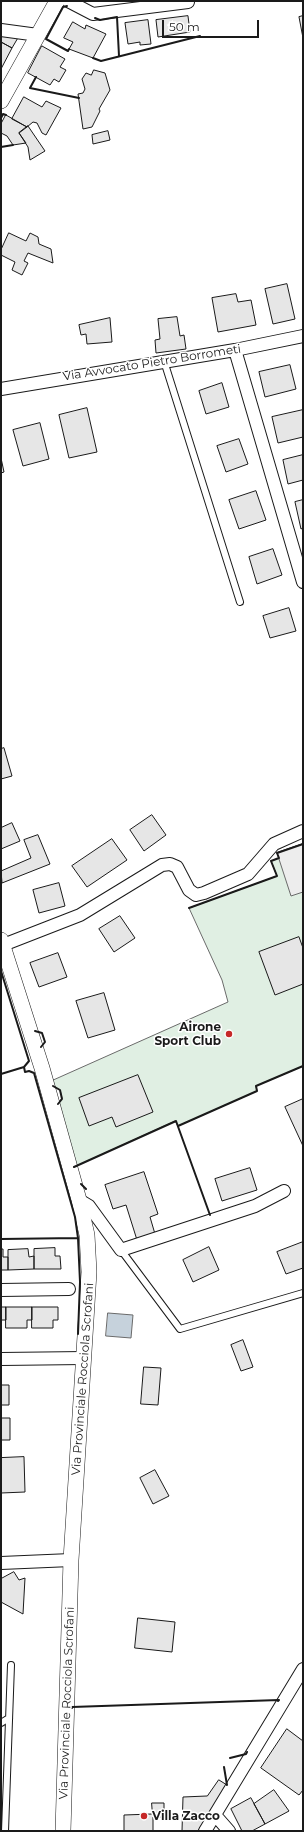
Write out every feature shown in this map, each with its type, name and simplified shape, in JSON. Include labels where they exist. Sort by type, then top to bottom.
[{"type":"street","points":[[1,101],[57,1]]},
{"type":"street","points":[[68,1],[93,14],[188,2]]},
{"type":"street","points":[[1,30],[38,35]]},
{"type":"street","name":"Via Avvocato Pietro Borrometi","points":[[1,389],[235,350],[303,336]]},
{"type":"street","points":[[235,350],[303,582]]},
{"type":"street","points":[[2,942],[80,915],[162,865],[170,864],[177,867],[189,890],[196,895],[204,893],[248,874],[274,844],[303,830]]},
{"type":"street","name":"Via Provinciale Rocciola Scrofani","points":[[2,942],[42,1068],[79,1200],[87,1235],[89,1272],[71,1560],[63,1831]]},
{"type":"street","points":[[79,1200],[89,1206],[121,1250],[255,1206],[284,1191]]},
{"type":"street","points":[[1,1290],[69,1289]]},
{"type":"street","points":[[1,1359],[84,1358]]},
{"type":"street","points":[[1,1563],[71,1560]]},
{"type":"street","points":[[205,1831],[303,1669]]},
{"type":"street","points":[[215,1815],[229,1831]]},
{"type":"lane","points":[[164,361],[240,602]]},
{"type":"lane","points":[[121,1250],[180,1329],[303,1293]]},
{"type":"lane","points":[[5,1831],[3,1809],[11,1665]]},
{"type":"lane","points":[[1,1724],[9,1718]]},
{"type":"green space","name":"Airone Sport Club","points":[[303,844],[303,1066],[256,1086],[257,1091],[178,1126],[175,1121],[74,1167],[57,1104],[62,1098],[60,1090],[53,1086],[51,1081],[228,1002],[222,980],[189,908],[277,876],[271,861],[279,858],[277,853]]},
{"type":"shaded area","points":[[303,844],[303,892],[291,896],[277,853]]},
{"type":"shaded area","points":[[108,1313],[133,1315],[131,1338],[106,1336]]},
{"type":"building","points":[[188,16],[190,32],[158,37],[156,20]]},
{"type":"building","points":[[303,16],[303,38],[299,17]]},
{"type":"building","points":[[148,20],[151,44],[140,45],[140,42],[128,44],[125,23]]},
{"type":"building","points":[[73,22],[85,29],[86,25],[106,34],[93,58],[69,49],[73,42],[64,38]]},
{"type":"building","points":[[1,34],[19,36],[12,48],[1,42]]},
{"type":"building","points":[[1,42],[12,48],[1,69]]},
{"type":"building","points":[[42,46],[65,59],[60,67],[66,70],[59,82],[54,79],[50,85],[28,73]]},
{"type":"building","points":[[94,70],[105,73],[110,90],[99,109],[100,111],[92,127],[83,129],[78,94],[83,93],[85,89],[82,79],[86,73],[91,75]]},
{"type":"building","points":[[24,97],[42,107],[46,101],[61,108],[46,135],[42,133],[37,123],[33,122],[27,127],[12,119]]},
{"type":"building","points":[[6,115],[27,127],[19,133],[26,143],[13,145],[7,136],[1,133],[1,124]]},
{"type":"building","points":[[28,126],[45,151],[30,160],[28,147],[19,133]]},
{"type":"building","points":[[108,131],[110,140],[93,144],[92,135]]},
{"type":"building","points":[[9,233],[26,241],[30,233],[38,237],[39,244],[51,249],[53,263],[28,253],[24,261],[28,263],[22,275],[12,270],[15,262],[1,255],[1,250]]},
{"type":"building","points":[[287,284],[295,319],[273,324],[265,289]]},
{"type":"building","points":[[236,294],[238,302],[251,300],[256,325],[218,332],[212,298]]},
{"type":"building","points":[[177,317],[180,336],[184,335],[186,349],[156,353],[155,340],[160,339],[158,319]]},
{"type":"building","points":[[110,318],[112,342],[87,344],[86,334],[81,335],[79,325]]},
{"type":"building","points":[[290,365],[296,389],[265,397],[259,372]]},
{"type":"building","points":[[222,383],[229,407],[206,414],[199,391]]},
{"type":"building","points":[[87,408],[97,452],[69,458],[59,415]]},
{"type":"building","points":[[303,410],[303,437],[278,443],[272,417]]},
{"type":"building","points":[[40,423],[49,459],[23,466],[13,430]]},
{"type":"building","points":[[239,439],[248,464],[226,472],[217,446]]},
{"type":"building","points":[[303,455],[303,480],[288,484],[283,460]]},
{"type":"building","points":[[1,458],[4,472],[1,473]]},
{"type":"building","points":[[256,491],[266,520],[239,529],[229,500]]},
{"type":"building","points":[[303,500],[303,528],[301,529],[295,502]]},
{"type":"building","points":[[273,549],[282,575],[257,584],[249,557]]},
{"type":"building","points":[[289,608],[296,631],[270,638],[263,616]]},
{"type":"building","points":[[4,748],[12,776],[1,779],[1,749]]},
{"type":"building","points":[[152,815],[166,835],[144,851],[130,830]]},
{"type":"building","points":[[12,823],[20,841],[1,849],[1,828]]},
{"type":"building","points":[[38,835],[50,864],[2,883],[1,871],[31,858],[24,840]]},
{"type":"building","points":[[112,839],[127,860],[87,887],[72,866]]},
{"type":"building","points":[[59,883],[65,906],[39,913],[33,890]]},
{"type":"building","points":[[120,916],[135,938],[114,952],[99,929]]},
{"type":"building","points":[[299,937],[303,948],[303,984],[275,995],[259,952]]},
{"type":"building","points":[[58,953],[67,977],[39,987],[30,963]]},
{"type":"building","points":[[104,993],[115,1030],[88,1038],[76,1001]]},
{"type":"building","points":[[138,1075],[153,1112],[116,1127],[112,1117],[89,1126],[79,1098]]},
{"type":"building","points":[[303,1099],[303,1146],[285,1107]]},
{"type":"building","points":[[250,1168],[257,1190],[222,1201],[215,1179]]},
{"type":"building","points":[[144,1172],[158,1214],[150,1217],[155,1234],[137,1240],[126,1205],[113,1209],[105,1185]]},
{"type":"building","points":[[303,1242],[303,1268],[286,1274],[277,1252]]},
{"type":"building","points":[[209,1247],[219,1270],[193,1282],[183,1260]]},
{"type":"building","points":[[55,1248],[55,1256],[60,1256],[61,1269],[34,1269],[34,1249]]},
{"type":"building","points":[[1,1249],[3,1249],[3,1257],[8,1257],[8,1270],[1,1270]]},
{"type":"building","points":[[28,1249],[29,1257],[34,1256],[34,1269],[8,1270],[8,1250]]},
{"type":"building","points":[[1,1307],[6,1307],[6,1320],[1,1320]]},
{"type":"building","points":[[6,1307],[32,1307],[32,1320],[27,1320],[27,1328],[6,1328]]},
{"type":"building","points":[[32,1307],[58,1307],[58,1320],[53,1320],[53,1328],[32,1328]]},
{"type":"building","points":[[243,1340],[253,1367],[241,1371],[231,1345]]},
{"type":"building","points":[[144,1367],[161,1368],[158,1405],[141,1404]]},
{"type":"building","points":[[1,1385],[9,1385],[9,1405],[1,1405]]},
{"type":"building","points":[[1,1418],[10,1418],[10,1440],[1,1440]]},
{"type":"building","points":[[24,1457],[25,1492],[1,1493],[1,1458]]},
{"type":"building","points":[[155,1470],[169,1496],[153,1504],[140,1478]]},
{"type":"building","points":[[14,1572],[19,1580],[25,1578],[23,1614],[1,1602],[1,1579]]},
{"type":"building","points":[[138,1618],[175,1622],[172,1652],[135,1648]]},
{"type":"building","points":[[287,1729],[303,1741],[303,1790],[299,1795],[261,1768]]},
{"type":"building","points":[[219,1780],[227,1785],[198,1831],[182,1831],[183,1797],[207,1796]]},
{"type":"building","points":[[274,1790],[289,1811],[265,1824],[254,1804]]},
{"type":"building","points":[[251,1798],[265,1824],[252,1831],[242,1831],[231,1809]]},
{"type":"building","name":"Villa Zacco","points":[[152,1803],[164,1803],[164,1817],[153,1817],[153,1831],[124,1831],[124,1815],[152,1814]]},
{"type":"wall","points":[[67,6],[63,7],[46,39],[68,51],[69,49]]},
{"type":"wall","points":[[95,18],[100,20],[117,17],[119,56]]},
{"type":"wall","points":[[93,58],[101,61],[200,36]]},
{"type":"wall","points":[[36,77],[30,88],[79,98]]},
{"type":"wall","points":[[1,118],[3,114],[6,115]]},
{"type":"wall","points":[[1,147],[13,145]]},
{"type":"wall","points":[[189,908],[277,876],[271,861],[279,858],[277,853],[303,844]]},
{"type":"wall","points":[[1,971],[29,1061],[24,1067],[1,1074]]},
{"type":"wall","points":[[35,1031],[42,1033],[45,1042],[41,1047]]},
{"type":"wall","points":[[178,1126],[257,1091],[256,1086],[303,1066]]},
{"type":"wall","points":[[24,1067],[25,1072],[29,1071],[34,1073],[75,1217],[78,1238],[80,1282],[78,1334]]},
{"type":"wall","points":[[53,1086],[60,1090],[62,1099],[58,1104]]},
{"type":"wall","points":[[74,1167],[176,1121],[210,1215]]},
{"type":"wall","points":[[81,1184],[86,1189]]},
{"type":"wall","points":[[1,1239],[78,1238]]},
{"type":"wall","points":[[72,1708],[279,1700],[278,1701]]},
{"type":"wall","points":[[230,1758],[246,1754],[247,1752]]},
{"type":"wall","points":[[224,1767],[227,1785]]},
{"type":"place","name":"Airone Sport Club","points":[[229,1034]]},
{"type":"place","name":"Villa Zacco","points":[[144,1816]]}]
